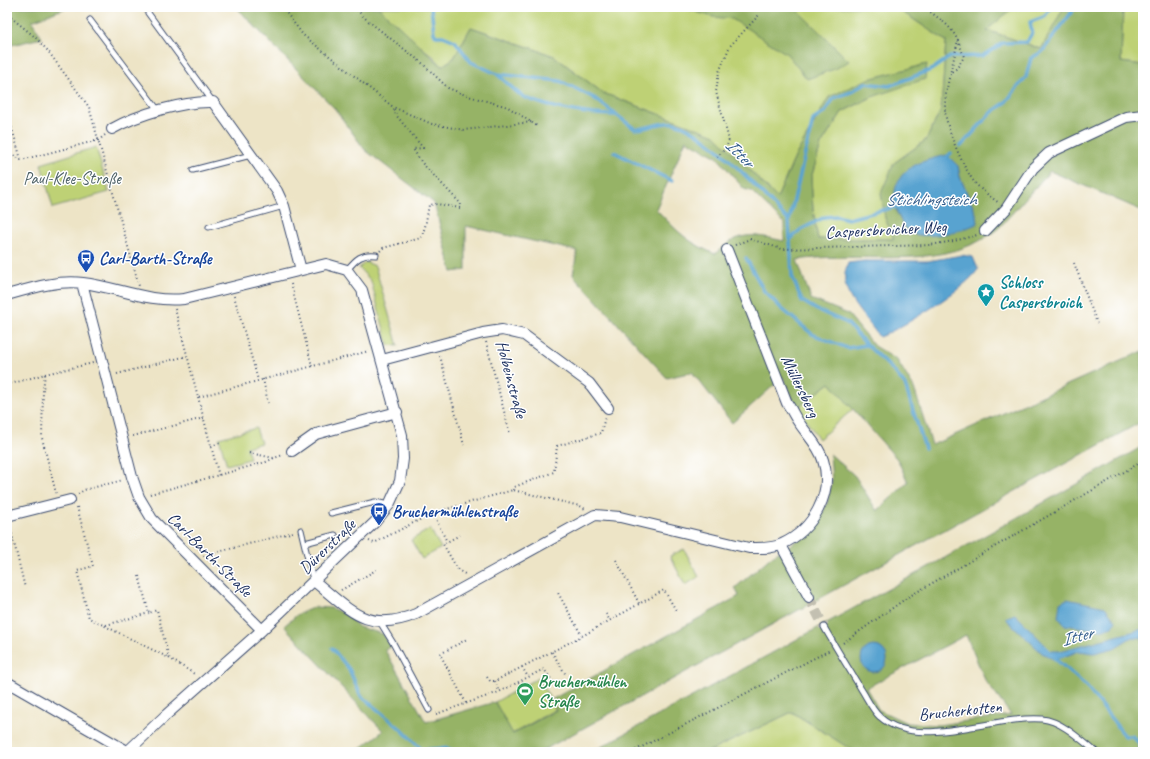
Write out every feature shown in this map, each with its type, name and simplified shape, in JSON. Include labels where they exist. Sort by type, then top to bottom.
[{"type":"street","points":[[112,129],[130,119],[198,102],[213,102],[277,191],[284,206],[301,270]]},
{"type":"street","points":[[985,231],[1006,209],[1033,168],[1049,152],[1126,117],[1143,115]]},
{"type":"street","name":"Müllersberg","points":[[727,250],[787,403],[799,423],[816,445],[823,461],[826,480],[823,499],[814,517],[798,534],[782,545]]},
{"type":"street","points":[[7,295],[51,283],[82,283],[142,297],[173,300],[326,264],[347,270]]},
{"type":"street","name":"Dürerstraße","points":[[127,752],[166,715],[262,630],[359,538],[389,505],[400,481],[403,459],[402,435],[397,412],[362,290],[347,270]]},
{"type":"street","name":"Carl-Barth-Straße","points":[[82,283],[132,477],[139,497],[152,519],[262,630]]},
{"type":"street","name":"Holbeinstraße","points":[[382,360],[483,333],[502,330],[524,335],[589,383],[608,408]]},
{"type":"street","points":[[292,451],[316,434],[397,412]]},
{"type":"street","points":[[7,516],[70,500]]},
{"type":"street","points":[[314,581],[356,615],[368,620],[380,622],[402,620],[416,614],[595,515],[620,517],[749,548],[763,548],[782,545],[809,597]]},
{"type":"street","points":[[7,682],[127,752]]},
{"type":"lane","points":[[148,13],[213,102]]},
{"type":"lane","points":[[90,20],[159,112]]},
{"type":"lane","points":[[192,170],[251,155]]},
{"type":"lane","points":[[209,227],[284,206]]},
{"type":"lane","points":[[347,270],[361,256],[368,254],[376,256]]},
{"type":"lane","points":[[331,513],[376,502],[389,505]]},
{"type":"lane","points":[[302,530],[314,581]]},
{"type":"lane","points":[[304,543],[335,535]]},
{"type":"lane","points":[[380,622],[429,710]]},
{"type":"lane","name":"Brucherkotten","points":[[824,627],[879,716],[900,729],[906,731],[934,732],[1007,721],[1043,719],[1063,727],[1096,752]]},
{"type":"path","points":[[9,7],[8,15],[48,51],[89,107],[142,297]]},
{"type":"path","points":[[282,7],[303,35],[393,108],[432,124],[464,130],[532,122]]},
{"type":"path","points":[[354,7],[367,20],[422,63],[448,88],[468,96],[508,107],[537,126]]},
{"type":"path","points":[[924,7],[953,30],[958,39],[964,57],[957,68],[950,73]]},
{"type":"path","points":[[717,157],[726,148],[729,140],[716,92],[718,72],[730,46],[759,15]]},
{"type":"path","points":[[958,39],[947,89],[945,110],[955,146],[975,183],[1006,209]]},
{"type":"path","points":[[376,256],[383,248],[421,238],[430,204],[460,208],[461,204],[422,164],[413,149],[423,148],[396,115],[393,108]]},
{"type":"path","points":[[7,112],[21,160]]},
{"type":"path","points":[[7,151],[21,160],[99,140],[112,129]]},
{"type":"path","name":"Caspersbroicher Weg","points":[[727,250],[740,242],[750,239],[782,249],[930,245],[966,239],[985,231]]},
{"type":"path","points":[[1074,263],[1097,323]]},
{"type":"path","points":[[288,273],[312,366]]},
{"type":"path","points":[[232,287],[258,381]]},
{"type":"path","points":[[173,300],[219,476]]},
{"type":"path","name":"Holbeinstraße","points":[[483,333],[510,434]]},
{"type":"path","points":[[437,345],[464,445]]},
{"type":"path","points":[[198,397],[365,352]]},
{"type":"path","points":[[106,377],[187,356]]},
{"type":"path","points":[[7,385],[45,374],[102,361]]},
{"type":"path","points":[[45,374],[43,390],[42,438],[59,503]]},
{"type":"path","points":[[264,379],[268,403]]},
{"type":"path","points":[[359,538],[374,543],[433,513],[512,490],[514,487],[554,472],[557,446],[601,434],[608,408]]},
{"type":"path","points":[[122,439],[204,418]]},
{"type":"path","points":[[211,446],[220,443]]},
{"type":"path","name":"Carl-Barth-Straße","points":[[139,497],[266,462],[292,451]]},
{"type":"path","points":[[249,453],[274,458]]},
{"type":"path","points":[[632,752],[836,648],[908,597],[1143,461]]},
{"type":"path","points":[[132,477],[84,490],[70,500],[77,506],[93,566],[78,571],[89,618],[169,658],[186,669]]},
{"type":"path","points":[[512,490],[580,506],[595,515]]},
{"type":"path","points":[[433,513],[447,542]]},
{"type":"path","points":[[7,516],[25,588]]},
{"type":"path","points":[[192,559],[302,530]]},
{"type":"path","points":[[460,535],[443,544],[458,570],[467,575],[472,582]]},
{"type":"path","points":[[616,560],[640,605]]},
{"type":"path","points":[[331,595],[378,569]]},
{"type":"path","points":[[139,576],[149,612]]},
{"type":"path","points":[[487,676],[490,681],[495,680],[522,667],[640,605],[664,590],[677,612]]},
{"type":"path","points":[[557,591],[582,636]]},
{"type":"path","points":[[105,625],[157,610],[169,658]]},
{"type":"path","points":[[606,614],[610,621]]},
{"type":"path","points":[[466,703],[440,654],[467,639]]},
{"type":"path","points":[[552,652],[566,675]]},
{"type":"path","points":[[522,667],[528,677]]},
{"type":"path","points":[[429,710],[432,715],[500,692],[544,669],[553,682]]},
{"type":"path","points":[[495,680],[500,692]]},
{"type":"green space","points":[[7,7],[68,7],[32,21],[42,38],[7,46]]},
{"type":"green space","points":[[236,7],[378,7],[442,66],[454,58],[471,27],[554,56],[603,93],[715,135],[777,198],[796,155],[829,97],[868,79],[927,64],[925,79],[872,97],[842,112],[821,145],[811,178],[813,210],[818,239],[894,239],[885,218],[881,193],[894,163],[926,140],[941,110],[946,41],[895,7],[1014,7],[987,30],[1041,49],[1064,7],[1123,7],[1121,62],[1143,65],[1143,211],[1050,171],[999,228],[977,242],[953,251],[928,256],[902,258],[849,257],[797,260],[811,299],[848,314],[874,346],[897,360],[914,388],[932,445],[1143,351],[1143,421],[540,752],[356,752],[383,731],[284,626],[298,614],[315,607],[331,608],[346,615],[359,627],[383,634],[391,646],[385,650],[426,722],[495,702],[513,734],[556,710],[551,700],[739,596],[735,588],[772,556],[792,544],[817,525],[827,503],[832,481],[830,454],[855,476],[877,511],[908,482],[897,459],[830,383],[797,408],[783,377],[732,423],[692,372],[667,378],[573,275],[577,251],[466,226],[466,270],[452,272],[434,203],[365,150],[335,109]],"holes":[[[686,140],[717,157],[744,189],[751,191],[784,223],[784,241],[755,236],[740,237],[724,246],[715,254],[697,245],[663,217],[656,209]],[[958,166],[960,177],[977,216],[934,233],[925,235],[910,232],[896,211]]]},
{"type":"green space","points":[[378,7],[895,7],[946,41],[941,110],[926,140],[894,163],[885,218],[894,239],[818,239],[813,210],[811,178],[821,145],[842,112],[872,97],[829,97],[796,155],[777,198],[715,135],[603,93],[554,56],[471,27],[454,58],[442,66],[433,56],[412,40]]},
{"type":"green space","points":[[680,7],[790,7],[796,9],[849,61],[837,68],[807,79],[787,54],[732,19],[713,17]]},
{"type":"green space","points":[[1014,7],[1064,7],[1042,49],[986,30]]},
{"type":"green space","points":[[1123,7],[1143,7],[1143,65],[1121,62]]},
{"type":"green space","name":"Paul-Klee-Straße","points":[[96,147],[109,192],[53,208],[41,164]]},
{"type":"green space","points":[[366,262],[375,266],[398,346],[388,345],[371,281],[359,268]]},
{"type":"green space","points":[[830,383],[853,409],[819,439],[797,408]]},
{"type":"green space","points":[[256,428],[261,443],[247,447],[250,459],[227,465],[219,438]]},
{"type":"green space","points":[[1143,446],[1143,752],[858,752],[852,750],[792,712],[708,752],[592,752],[937,562]],"holes":[[[966,635],[985,680],[1011,715],[938,725],[907,723],[879,710],[866,688]]]},
{"type":"green space","points":[[430,529],[441,548],[422,559],[411,540]]},
{"type":"green space","points":[[684,549],[699,577],[685,585],[670,556]]},
{"type":"green space","name":"Bruchermühlen Straße","points":[[538,678],[556,709],[512,734],[495,702]]},
{"type":"green space","points":[[792,712],[852,750],[858,752],[708,752]]},
{"type":"water","name":"Stichlingsteich","points":[[947,155],[958,166],[960,177],[977,216],[978,223],[944,234],[925,236],[916,235],[905,227],[897,213],[895,206],[895,194],[897,184],[909,169],[917,164],[926,160]]},
{"type":"water","points":[[962,255],[973,257],[978,269],[972,277],[948,297],[933,307],[902,326],[879,337],[853,302],[845,284],[845,274],[848,263],[864,261],[928,261]]},
{"type":"water","points":[[1067,599],[1105,607],[1116,621],[1112,627],[1099,630],[1065,625],[1058,617],[1060,603]]},
{"type":"water","points":[[1015,614],[1051,651],[1060,651],[1143,629],[1143,638],[1132,637],[1114,648],[1094,653],[1079,651],[1058,659],[1053,659],[1042,653],[1005,618]]},
{"type":"water","points":[[874,646],[883,650],[887,659],[883,668],[874,672],[865,668],[861,659],[865,650]]},
{"type":"waterway","name":"Itter","points":[[431,7],[434,33],[436,36],[443,36],[455,41],[471,62],[497,74],[560,81],[594,98],[635,129],[664,123],[674,123],[687,128],[702,137],[718,150],[789,221],[792,276],[802,301],[817,310],[847,323],[894,371],[905,385],[925,448]]},
{"type":"waterway","points":[[789,221],[813,120],[825,112],[834,98],[851,92],[865,83],[889,86],[931,70],[950,57],[982,56],[1003,43],[1027,42],[1032,33],[1030,22],[1044,17],[1052,7]]},
{"type":"waterway","points":[[961,146],[991,113],[1005,103],[1026,77],[1031,58],[1042,52],[1074,9]]},
{"type":"waterway","points":[[498,75],[521,95],[534,101],[569,110],[593,114],[615,115]]},
{"type":"waterway","points":[[614,152],[672,181]]},
{"type":"waterway","points":[[945,159],[951,153]]},
{"type":"waterway","points":[[790,240],[800,230],[825,217],[837,216],[848,219],[899,206]]},
{"type":"waterway","points":[[746,258],[764,291],[781,308],[812,334],[847,348],[867,345]]},
{"type":"waterway","points":[[332,648],[349,669],[361,696],[401,729],[422,750],[446,748],[456,752]]},
{"type":"waterway","points":[[1052,656],[1085,685],[1125,736],[1132,736],[1139,743],[1142,752]]},
{"type":"tunnel","points":[[809,597],[824,627]]},
{"type":"place","name":"Carl-Barth-Straße","points":[[86,273]]},
{"type":"place","name":"Schloss Caspersbroich","points":[[986,307]]},
{"type":"place","name":"Bruchermühlenstraße","points":[[379,526]]},
{"type":"place","name":"Bruchermühlen Straße","points":[[525,706]]}]
